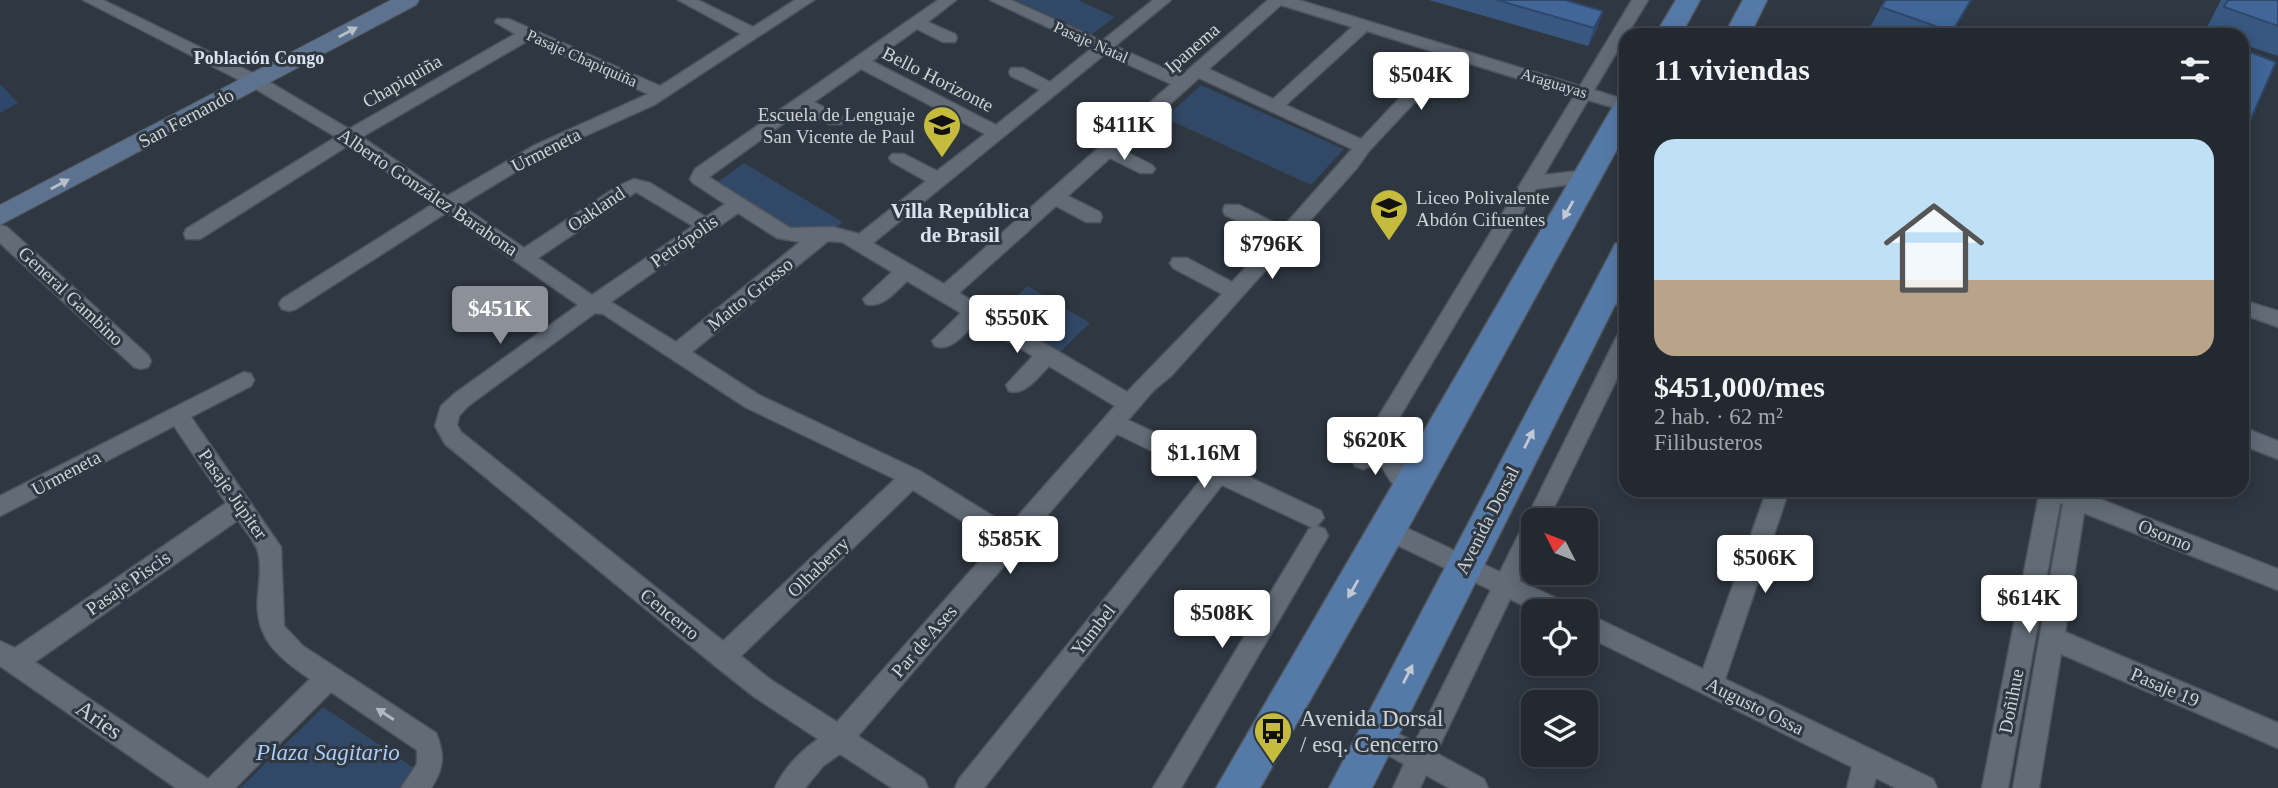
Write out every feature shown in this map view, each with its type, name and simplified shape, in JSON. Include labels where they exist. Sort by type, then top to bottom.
[{"type":"main road","points":[[1672,28],[1688,0]]},
{"type":"main road","points":[[1741,28],[1755,0]]},
{"type":"main road","points":[[1237,788],[1411,490],[1619,119]]},
{"type":"main road","name":"Avenida Dorsal","points":[[1350,788],[1464,565],[1615,297]]},
{"type":"street","name":"Alberto González Barahona","points":[[91,0],[255,81],[349,136],[592,305],[608,308],[762,407],[912,477],[1012,540]]},
{"type":"street","name":"San Fernando","points":[[0,216],[408,0]]},
{"type":"street","points":[[686,0],[754,34]]},
{"type":"street","name":"Urmeneta","points":[[289,304],[416,223],[541,149],[621,115],[661,93],[806,0]]},
{"type":"street","name":"Petrópolis","points":[[446,419],[461,400],[737,205],[700,183],[699,176],[948,0]]},
{"type":"street","name":"Pasaje Natal","points":[[998,0],[1183,83]]},
{"type":"street","points":[[860,243],[1163,0]]},
{"type":"street","name":"Araguayas","points":[[1280,0],[1619,105]]},
{"type":"street","name":"Ipanema","points":[[945,294],[1280,0]]},
{"type":"street","points":[[1623,28],[1640,0]]},
{"type":"street","name":"Pasaje Chapiquiña","points":[[503,22],[661,93]]},
{"type":"street","points":[[916,22],[949,38]]},
{"type":"street","points":[[1275,106],[1364,24]]},
{"type":"street","name":"Chapiquiña","points":[[193,234],[349,136],[527,33]]},
{"type":"street","points":[[1363,460],[1619,36]]},
{"type":"street","name":"Par de Ases","points":[[788,788],[814,757],[839,739],[1147,384],[1165,369],[1351,164],[1363,147],[1452,52]]},
{"type":"street","name":"Bello Horizonte","points":[[860,62],[997,133]]},
{"type":"street","points":[[1198,71],[1363,147]]},
{"type":"street","points":[[1017,72],[1052,89]]},
{"type":"street","points":[[801,103],[835,120]]},
{"type":"street","points":[[1108,150],[1146,169]]},
{"type":"street","points":[[898,158],[939,180]]},
{"type":"street","points":[[1531,183],[1587,176]]},
{"type":"street","name":"Oakland","points":[[524,258],[634,185],[644,187],[707,226]]},
{"type":"street","points":[[1055,197],[1093,217]]},
{"type":"street","points":[[737,205],[792,236],[841,234],[860,243],[1130,404]]},
{"type":"street","points":[[1232,210],[1286,236]]},
{"type":"street","name":"General Gambino","points":[[0,232],[141,361]]},
{"type":"street","name":"Matto Grosso","points":[[677,353],[822,234]]},
{"type":"street","points":[[1180,263],[1235,292]]},
{"type":"street","points":[[873,299],[906,271]]},
{"type":"street","points":[[2249,309],[2278,319]]},
{"type":"street","points":[[942,341],[975,312]]},
{"type":"street","points":[[1543,508],[1619,352]]},
{"type":"street","points":[[1016,385],[1047,355]]},
{"type":"street","name":"Urmeneta","points":[[0,507],[244,380]]},
{"type":"street","name":"Pasaje Júpiter","points":[[178,415],[264,538],[272,557],[268,614],[275,636],[282,646],[427,743],[431,749],[429,766],[414,788]]},
{"type":"street","name":"Cencerro","points":[[446,419],[448,433],[453,438],[723,657],[792,709],[915,788]]},
{"type":"street","points":[[1114,423],[1219,473],[1315,527],[1166,788]]},
{"type":"street","points":[[1376,439],[1411,490]]},
{"type":"street","points":[[2249,439],[2278,450]]},
{"type":"street","name":"Yumbel","points":[[968,788],[1219,473]]},
{"type":"street","name":"Olhaberry","points":[[723,657],[912,477]]},
{"type":"street","points":[[1710,685],[1776,497]]},
{"type":"street","name":"Doñihue","points":[[1995,788],[2050,497]]},
{"type":"street","name":"Doñihue","points":[[2026,788],[2076,497]]},
{"type":"street","name":"Osorno","points":[[2081,497],[2278,580]]},
{"type":"street","name":"Pasaje Piscis","points":[[7,657],[241,505]]},
{"type":"street","points":[[1388,530],[1535,599]]},
{"type":"street","points":[[1406,788],[1521,554]]},
{"type":"street","name":"Augusto Ossa","points":[[1598,630],[1924,788]]},
{"type":"street","name":"Pasaje 19","points":[[2052,638],[2278,736]]},
{"type":"street","name":"Aries","points":[[7,657],[198,788]]},
{"type":"street","points":[[217,788],[329,677]]},
{"type":"street","points":[[1377,735],[1475,788]]},
{"type":"street","points":[[1860,788],[1867,760]]},
{"type":"green space","points":[[1016,0],[1078,0],[1115,17],[1091,35]]},
{"type":"green space","points":[[1201,85],[1344,149],[1311,185],[1165,118]]},
{"type":"green space","points":[[744,163],[843,222],[815,244],[716,183]]},
{"type":"green space","points":[[1028,286],[1090,323],[1059,353],[996,314]]},
{"type":"green space","name":"Plaza Sagitario","points":[[323,707],[417,770],[400,788],[240,788]]},
{"type":"building","points":[[1497,0],[1565,0],[1603,11],[1594,28]]},
{"type":"building","points":[[1886,0],[1971,0],[1954,28],[1941,28],[1881,7]]},
{"type":"building","points":[[2228,0],[2278,0],[2278,26],[2224,7]]},
{"type":"building","points":[[2249,52],[2276,62],[2249,123]]},
{"type":"place","name":"Escuela de Lenguaje San Vicente de Paul","points":[[942,159]]},
{"type":"place","name":"Liceo Polivalente Abdón Cifuentes","points":[[1389,242]]},
{"type":"place","name":"Avenida Dorsal / esq. Cencerro","points":[[1273,765]]},
{"type":"district","name":"Población Congo","points":[[259,58]]},
{"type":"district","name":"Villa República de Brasil","points":[[960,223]]}]
